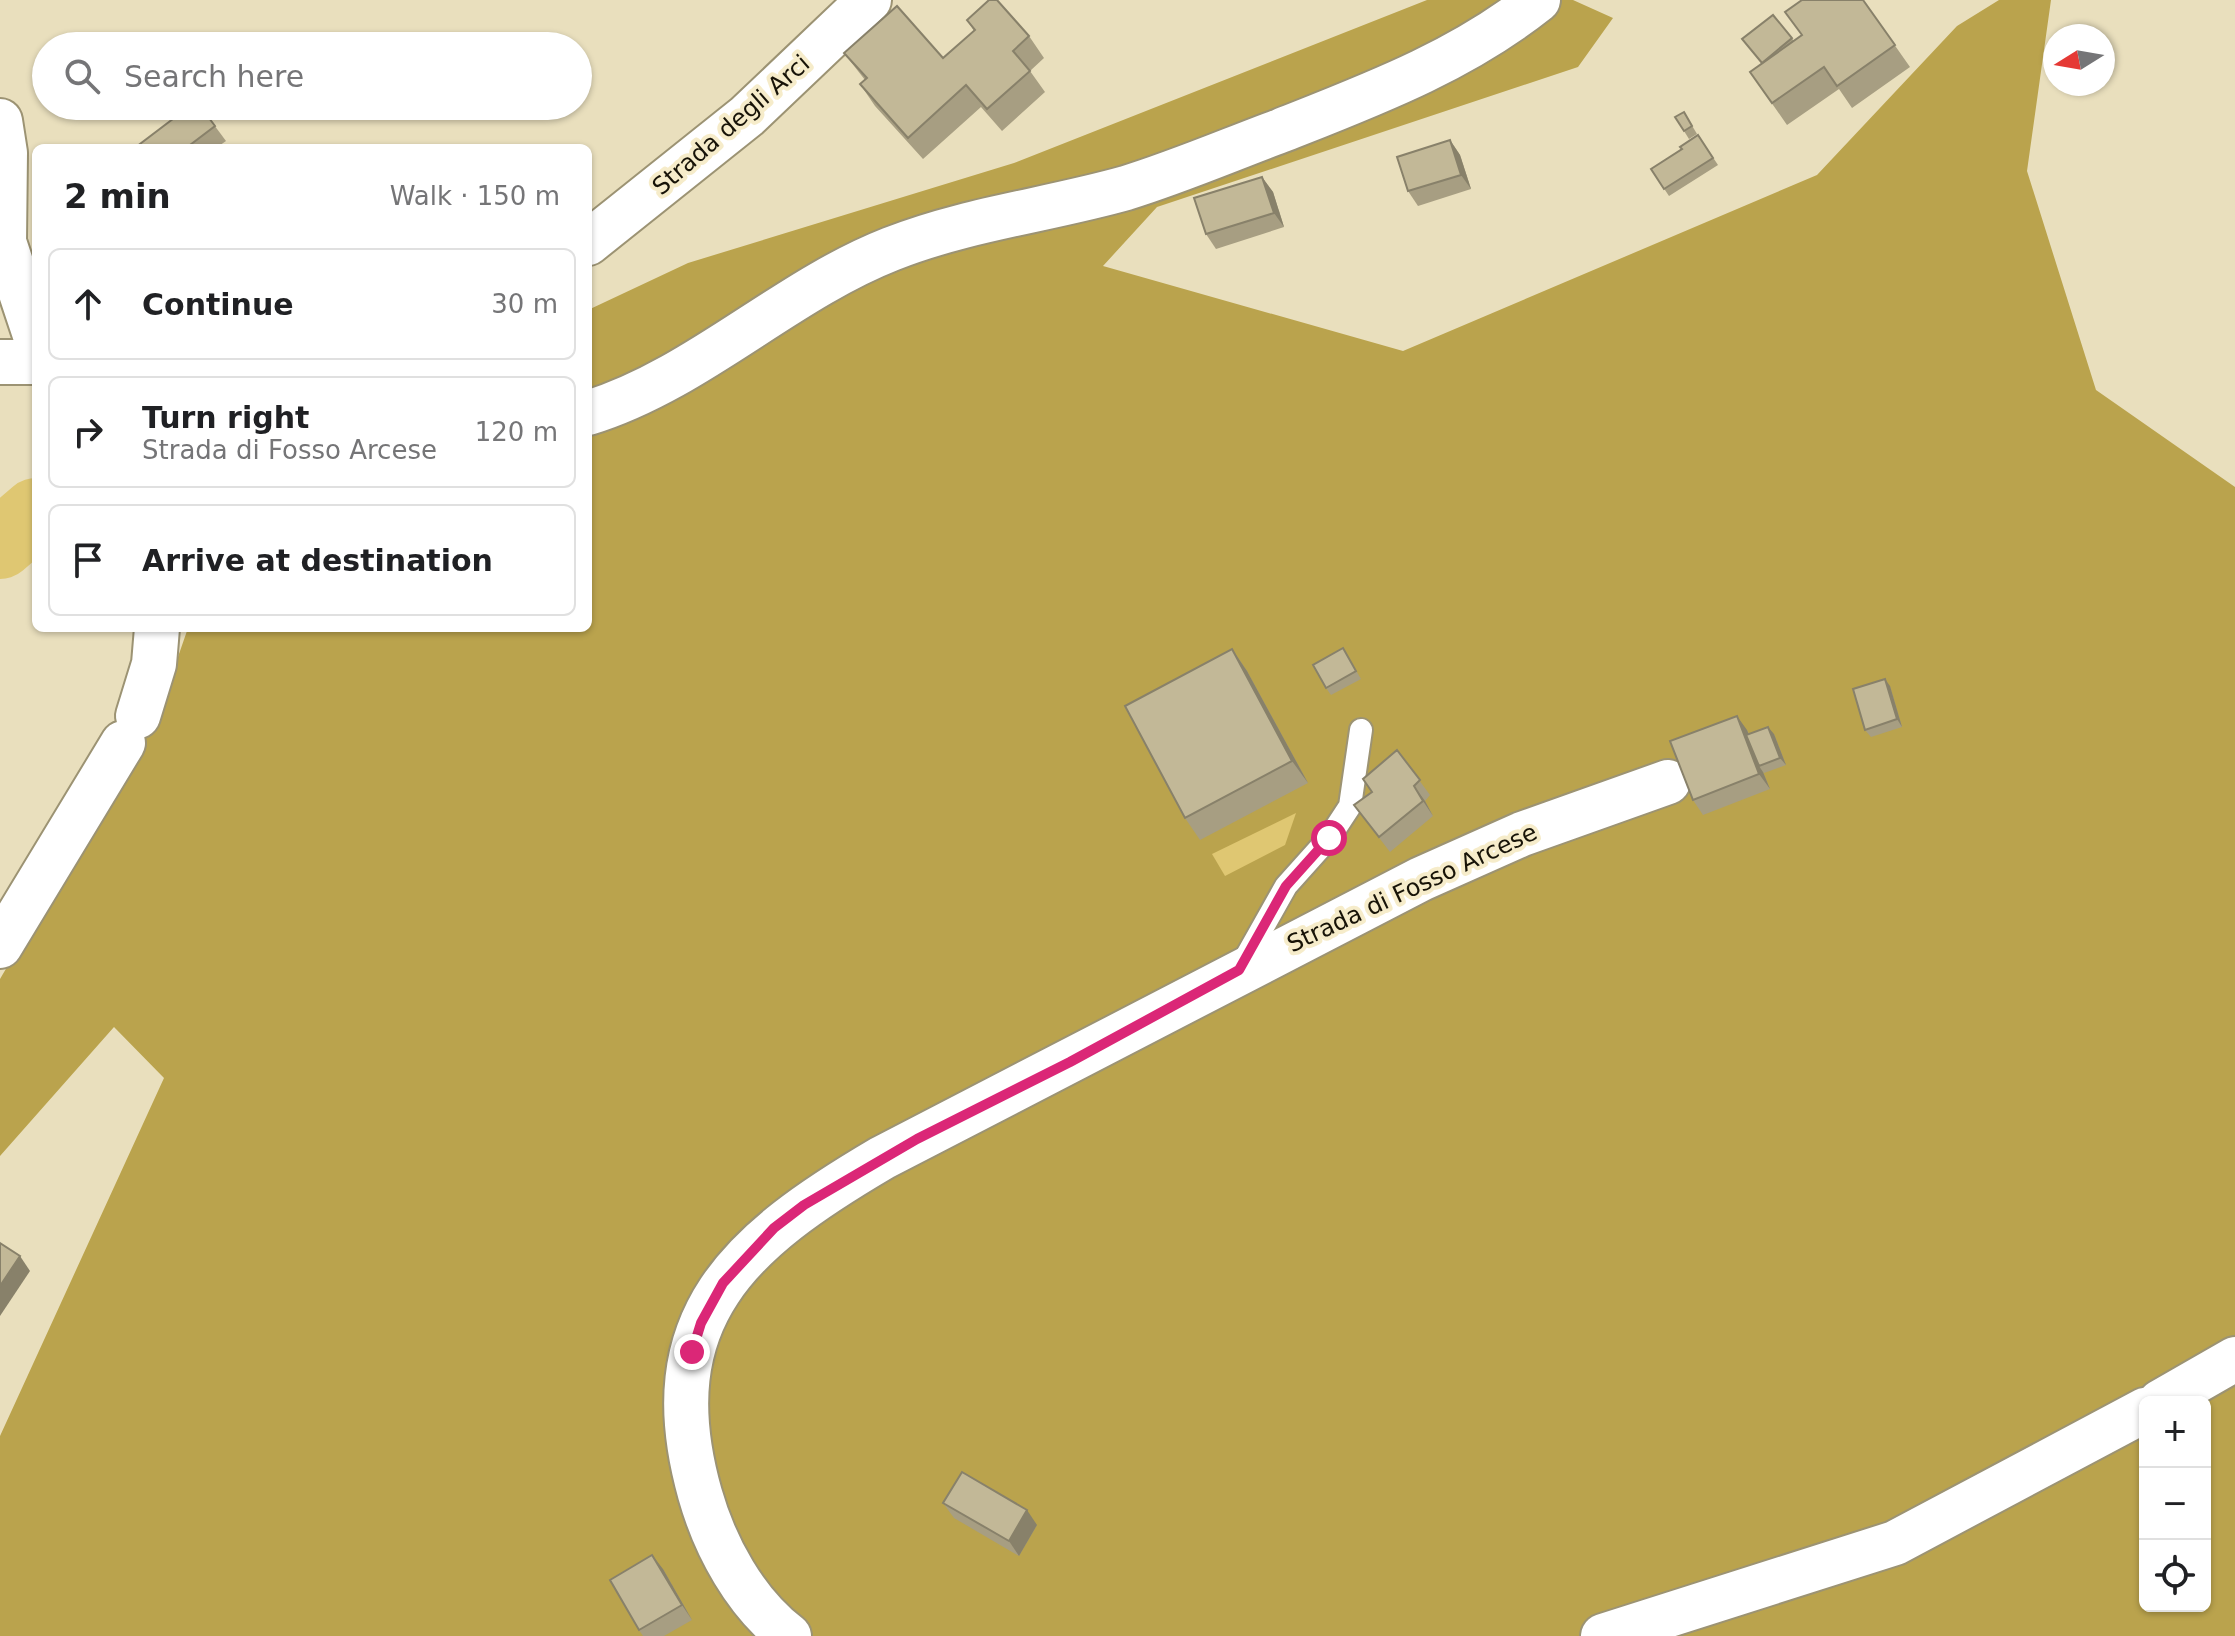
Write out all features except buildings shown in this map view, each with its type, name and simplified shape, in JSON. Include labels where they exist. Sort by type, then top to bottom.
[{"type":"street","name":"Strada degli Arci","points":[[592,240],[747,116],[869,0]]},
{"type":"street","points":[[592,411],[658,382],[791,298],[866,259],[950,230],[1126,187],[1210,158],[1439,65],[1483,40],[1538,0]]},
{"type":"street","points":[[0,121],[5,153],[1,246],[32,327]]},
{"type":"street","points":[[0,362],[32,362]]},
{"type":"street","points":[[0,946],[130,730],[154,664],[157,632]]},
{"type":"street","name":"Strada di Fosso Arcese","points":[[789,1636],[753,1600],[728,1561],[708,1521],[689,1453],[685,1411],[689,1364],[701,1323],[723,1283],[774,1228],[830,1188],[1239,970],[1466,858],[1668,782]]},
{"type":"street","points":[[2170,1396],[2235,1359]]},
{"type":"street","points":[[1603,1636],[1895,1543],[2139,1413]]},
{"type":"lane","points":[[1239,970],[1286,886],[1329,838],[1350,806],[1361,730]]},
{"type":"shaded area","points":[[1427,0],[1573,0],[1613,18],[1578,67],[1157,207],[1103,266],[1403,351],[1817,175],[1957,26],[1999,0],[2051,0],[2048,24],[2043,24],[2043,57],[2027,171],[2096,390],[2235,487],[2235,1636],[0,1636],[0,1436],[164,1078],[114,1027],[0,1156],[0,979],[162,703],[187,632],[592,632],[592,308],[688,263],[1014,163]]},
{"type":"shaded area","points":[[1296,813],[1285,845],[1225,876],[1212,854]]},
{"type":"waterway","points":[[0,544],[32,516]]},
{"type":"route","points":[[692,1352],[701,1323],[723,1283],[774,1228],[804,1205],[917,1139],[1159,1016],[1239,970],[1286,886],[1329,838]]}]
